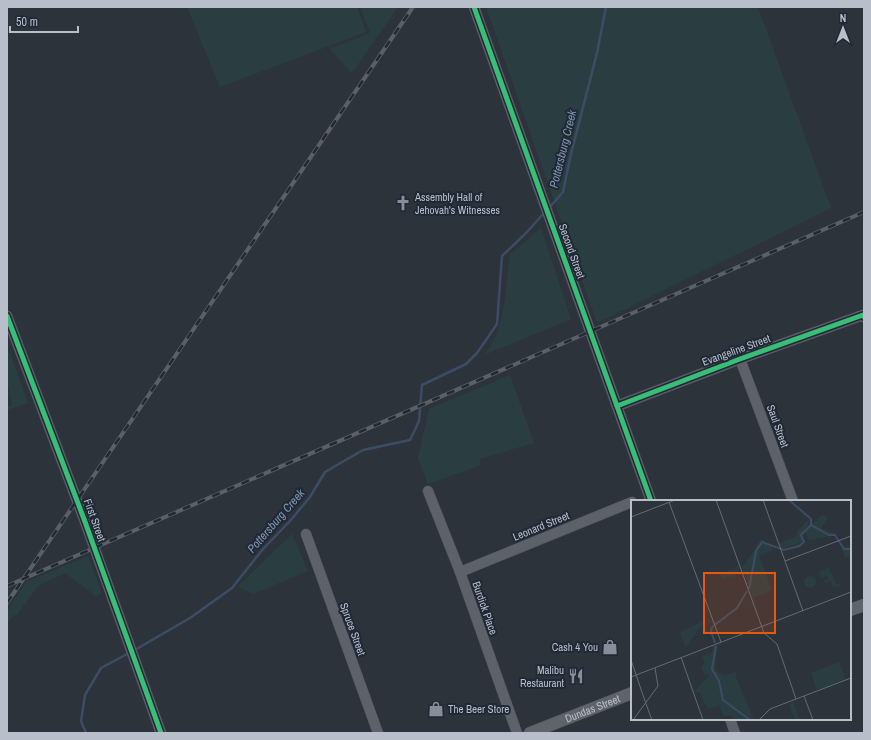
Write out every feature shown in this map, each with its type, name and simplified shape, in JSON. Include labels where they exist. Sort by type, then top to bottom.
[{"type":"main road","points":[[851,610],[864,605]]},
{"type":"main road","name":"Dundas Street","points":[[530,733],[631,693]]},
{"type":"street","name":"Second Street","points":[[474,7],[650,498]]},
{"type":"street","name":"First Street","points":[[7,316],[10,334],[87,526],[161,733]]},
{"type":"street","name":"Evangeline Street","points":[[617,406],[740,359],[864,316]]},
{"type":"street","name":"Saul Street","points":[[740,359],[793,500]]},
{"type":"street","name":"Burdick Place","points":[[428,491],[460,572],[517,733]]},
{"type":"street","name":"Leonard Street","points":[[639,500],[650,498]]},
{"type":"street","name":"Leonard Street","points":[[460,572],[631,502]]},
{"type":"street","name":"Spruce Street","points":[[306,534],[378,733]]},
{"type":"street","points":[[730,720],[735,733]]},
{"type":"green space","points":[[187,7],[357,7],[366,32],[220,87]]},
{"type":"green space","points":[[360,7],[398,7],[352,73],[330,49],[370,33]]},
{"type":"green space","points":[[486,7],[758,7],[831,208],[597,323]]},
{"type":"green space","points":[[541,228],[571,319],[484,355],[495,337],[501,322],[510,254]]},
{"type":"green space","points":[[7,352],[10,353],[28,403],[7,410],[7,407],[12,405],[7,381]]},
{"type":"green space","points":[[510,375],[534,443],[479,459],[481,465],[428,484],[418,458],[429,409]]},
{"type":"green space","points":[[292,534],[308,571],[253,594],[238,586]]},
{"type":"green space","points":[[88,556],[102,593],[96,596],[65,573],[38,586],[16,616],[13,615],[7,624],[7,611],[26,582]]},
{"type":"waterway","name":"Pottersburg Creek","points":[[549,208],[563,192],[571,154],[597,53],[606,7]]},
{"type":"waterway","name":"Pottersburg Creek","points":[[133,651],[190,618],[232,588],[263,549],[290,521],[310,497],[325,472],[363,450],[410,440],[419,421],[422,385],[466,364],[477,353],[497,324],[502,256],[544,213]]},
{"type":"waterway","name":"Pottersburg Creek","points":[[86,733],[81,721],[85,695],[101,668],[129,653]]},
{"type":"railway","points":[[7,603],[413,7]]},
{"type":"railway","points":[[7,586],[864,212]]},
{"type":"cycle path","points":[[474,7],[651,500]]},
{"type":"cycle path","points":[[617,406],[740,359],[863,315],[864,317]]},
{"type":"cycle path","points":[[7,316],[84,519],[161,733]]},
{"type":"place","name":"Assembly Hall of Jehovah's Witnesses","points":[[403,203]]},
{"type":"place","name":"Cash 4 You","points":[[610,647]]},
{"type":"place","name":"Malibu Restaurant","points":[[576,676]]},
{"type":"place","name":"The Beer Store","points":[[436,709]]}]
